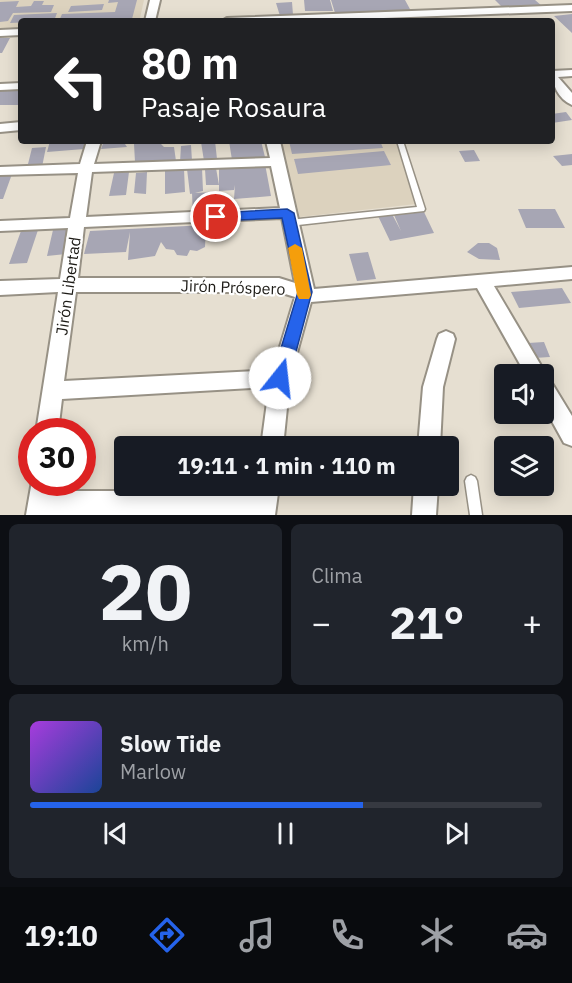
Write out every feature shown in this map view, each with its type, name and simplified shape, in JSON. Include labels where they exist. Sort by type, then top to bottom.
[{"type":"street","points":[[151,18],[155,0]]},
{"type":"street","points":[[484,0],[497,16]]},
{"type":"street","points":[[441,18],[572,10]]},
{"type":"street","points":[[390,18],[497,16]]},
{"type":"street","points":[[0,33],[18,32]]},
{"type":"street","points":[[555,76],[572,74]]},
{"type":"street","points":[[555,80],[572,101]]},
{"type":"street","points":[[0,87],[18,86]]},
{"type":"street","points":[[0,128],[18,126]]},
{"type":"street","name":"Jirón Libertad","points":[[49,418],[86,166],[93,144]]},
{"type":"street","points":[[273,436],[280,378],[305,292],[274,144]]},
{"type":"street","points":[[0,171],[86,166],[277,162]]},
{"type":"street","points":[[0,226],[288,218]]},
{"type":"street","name":"Jirón Próspero","points":[[0,288],[69,285],[279,285],[314,296],[572,273]]},
{"type":"street","points":[[481,280],[530,364]]},
{"type":"street","points":[[430,436],[433,387],[446,339]]},
{"type":"street","points":[[52,390],[280,378]]},
{"type":"street","points":[[554,405],[572,436]]},
{"type":"street","points":[[424,515],[425,496]]},
{"type":"street","points":[[40,500],[265,501]]},
{"type":"lane","points":[[288,218],[421,209],[401,144]]},
{"type":"lane","points":[[471,481],[476,515]]},
{"type":"shaded area","points":[[0,0],[144,0],[140,18],[18,18],[18,29],[0,30]]},
{"type":"shaded area","points":[[280,144],[398,144],[416,204],[300,217]]},
{"type":"building","points":[[109,0],[137,0],[132,18],[60,18],[62,14],[115,12],[118,2],[108,3]]},
{"type":"building","points":[[304,0],[330,0],[333,11],[305,11]]},
{"type":"building","points":[[331,0],[405,0],[411,11],[335,13]]},
{"type":"building","points":[[495,0],[535,0],[542,6],[503,8]]},
{"type":"building","points":[[19,1],[16,7],[31,6],[34,1],[44,1],[42,5],[54,5],[51,12],[13,13],[8,21],[0,22],[0,2]]},
{"type":"building","points":[[292,2],[293,15],[280,16],[276,3]]},
{"type":"building","points":[[104,4],[102,10],[68,12],[71,6]]},
{"type":"building","points":[[57,13],[55,18],[18,18],[18,23],[10,23],[14,15]]},
{"type":"building","points":[[572,14],[572,33],[554,16]]},
{"type":"building","points":[[0,38],[10,38],[2,53],[0,53]]},
{"type":"building","points":[[18,90],[18,105],[0,105],[0,91]]},
{"type":"building","points":[[566,112],[572,120],[555,123],[555,114]]},
{"type":"building","points":[[49,144],[85,144],[84,149],[47,152]]},
{"type":"building","points":[[103,144],[125,144],[127,147],[101,149]]},
{"type":"building","points":[[134,144],[161,144],[164,147],[174,147],[176,161],[135,162]]},
{"type":"building","points":[[201,144],[215,144],[217,159],[204,161]]},
{"type":"building","points":[[229,144],[262,144],[265,157],[232,160]]},
{"type":"building","points":[[290,144],[381,144],[383,148],[292,154]]},
{"type":"building","points":[[191,145],[192,161],[180,162],[181,146]]},
{"type":"building","points":[[46,147],[42,167],[27,168],[32,148]]},
{"type":"building","points":[[474,150],[480,161],[465,162],[459,151]]},
{"type":"building","points":[[384,151],[391,165],[298,174],[294,159]]},
{"type":"building","points":[[572,154],[572,165],[562,166],[553,156]]},
{"type":"building","points":[[265,164],[271,196],[234,199],[235,185],[234,190],[219,191],[219,168]]},
{"type":"building","points":[[202,168],[203,191],[190,194],[187,169]]},
{"type":"building","points":[[216,168],[219,185],[206,185],[205,169]]},
{"type":"building","points":[[184,169],[185,192],[165,194],[165,171]]},
{"type":"building","points":[[129,172],[126,195],[109,196],[114,173]]},
{"type":"building","points":[[147,172],[146,194],[134,193],[136,173]]},
{"type":"building","points":[[12,174],[3,199],[0,199],[0,175]]},
{"type":"building","points":[[217,192],[219,214],[193,216],[192,193]]},
{"type":"building","points":[[518,209],[555,209],[565,228],[526,228]]},
{"type":"building","points":[[424,212],[434,233],[390,241],[378,216],[392,214],[401,231],[394,215]]},
{"type":"building","points":[[206,225],[205,247],[197,251],[190,250],[187,256],[177,255],[174,250],[166,249],[161,242],[155,256],[128,260],[130,232],[126,252],[84,254],[90,231]]},
{"type":"building","points":[[72,229],[66,254],[47,256],[53,230]]},
{"type":"building","points":[[38,230],[27,263],[9,264],[21,231]]},
{"type":"building","points":[[478,243],[489,243],[497,248],[500,260],[479,259],[467,252]]},
{"type":"building","points":[[368,252],[376,279],[357,281],[349,254]]},
{"type":"building","points":[[562,288],[571,303],[519,308],[511,292]]},
{"type":"building","points":[[544,342],[550,357],[534,358],[528,343]]},
{"type":"slow traffic","points":[[295,248],[304,295]]},
{"type":"route","points":[[216,217],[287,213],[305,292],[280,378]]}]
